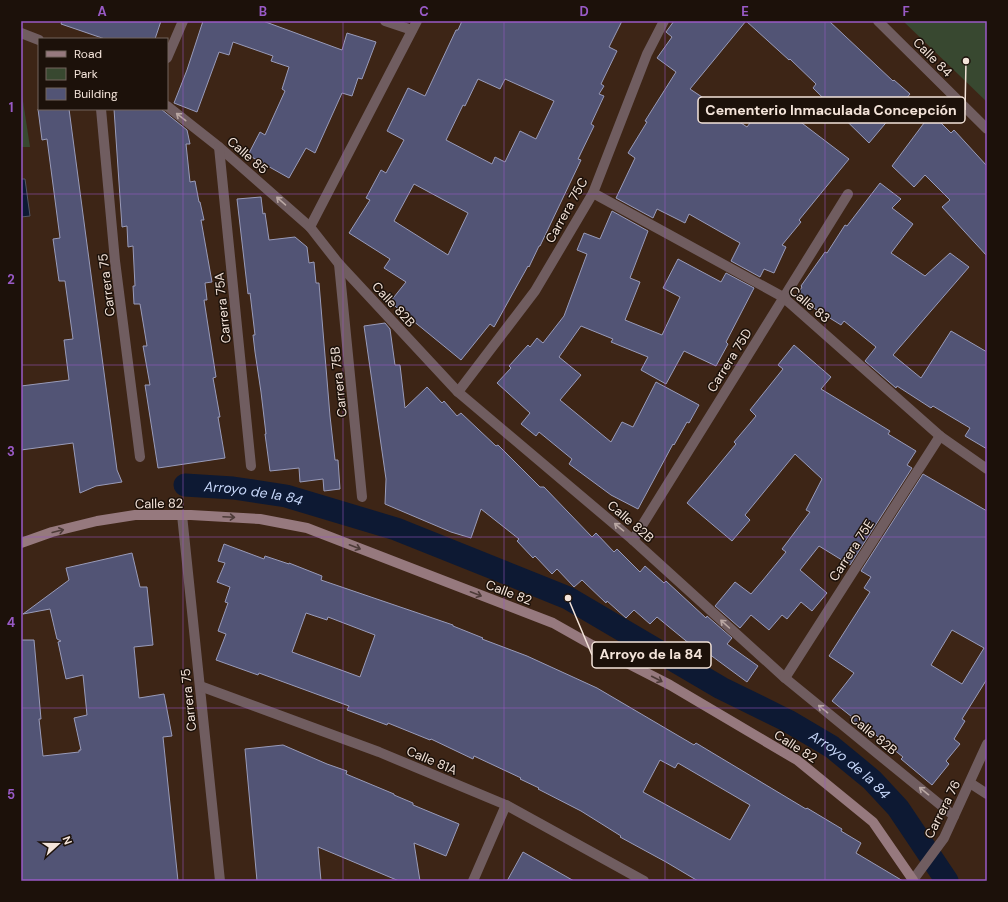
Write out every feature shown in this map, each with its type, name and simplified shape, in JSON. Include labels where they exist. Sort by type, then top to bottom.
[{"type":"street","points":[[168,56],[183,21]]},
{"type":"street","points":[[310,227],[414,25],[385,21]]},
{"type":"street","name":"Carrera 75C","points":[[458,392],[535,291],[593,193],[647,54],[664,21]]},
{"type":"street","name":"Calle 84","points":[[878,21],[987,129]]},
{"type":"street","points":[[21,33],[38,40]]},
{"type":"street","name":"Calle 85","points":[[168,107],[219,147],[310,227]]},
{"type":"street","name":"Carrera 75","points":[[101,110],[115,261],[140,456]]},
{"type":"street","name":"Carrera 75A","points":[[219,147],[251,466]]},
{"type":"street","name":"Calle 83","points":[[593,193],[783,297],[940,436],[987,469]]},
{"type":"street","name":"Carrera 75D","points":[[633,540],[848,194]]},
{"type":"street","name":"Calle 82B","points":[[310,227],[339,264],[458,392],[633,540],[785,678],[954,816]]},
{"type":"street","name":"Carrera 75B","points":[[339,264],[362,497]]},
{"type":"street","name":"Carrera 75E","points":[[785,678],[940,436]]},
{"type":"street","name":"Calle 82","points":[[21,543],[52,532],[97,521],[135,515],[182,515],[260,519],[307,528],[553,623],[592,646],[670,685],[797,760],[873,822],[913,881]]},
{"type":"street","name":"Carrera 75","points":[[182,515],[220,881]]},
{"type":"street","name":"Calle 81A","points":[[200,686],[379,752],[506,804],[644,881]]},
{"type":"street","name":"Carrera 76","points":[[913,881],[944,838],[987,744]]},
{"type":"street","points":[[970,783],[987,794]]},
{"type":"street","points":[[473,881],[506,804]]},
{"type":"green space","points":[[903,21],[987,21],[987,102]]},
{"type":"green space","points":[[21,88],[30,147],[21,147]]},
{"type":"water","points":[[21,179],[25,179],[30,216],[21,217]]},
{"type":"building","points":[[62,21],[161,21],[155,38],[102,38],[61,24]]},
{"type":"building","points":[[203,21],[263,21],[342,50],[347,33],[376,42],[362,79],[358,78],[352,96],[342,93],[315,153],[306,148],[289,178],[248,155],[260,132],[265,135],[285,91],[282,89],[289,67],[271,61],[273,56],[233,42],[229,55],[219,52],[197,112],[174,103],[187,70]]},
{"type":"building","points":[[462,21],[622,21],[609,47],[617,51],[601,84],[604,86],[599,94],[604,96],[591,124],[594,126],[578,159],[581,160],[540,246],[494,327],[490,324],[461,360],[390,302],[406,282],[384,268],[390,259],[349,233],[370,200],[366,198],[381,170],[386,173],[404,140],[387,131],[408,88],[425,96],[456,30],[458,30]],"holes":[[[478,79],[500,89],[505,79],[554,101],[536,139],[520,131],[505,162],[495,157],[492,164],[446,140],[463,105],[465,106]],[[414,184],[468,213],[448,255],[394,221]]]},
{"type":"building","points":[[674,21],[746,21],[690,89],[747,127],[769,98],[849,159],[799,220],[801,222],[782,245],[786,247],[774,273],[764,269],[760,277],[731,261],[740,243],[689,214],[685,223],[657,209],[653,218],[616,198],[635,158],[628,153],[647,122],[645,121],[676,72],[657,58],[672,37],[666,32]]},
{"type":"building","points":[[746,21],[829,21],[893,81],[894,80],[910,94],[869,143],[813,88],[816,84]]},
{"type":"building","points":[[38,110],[69,110],[117,470],[122,482],[96,486],[80,493],[73,443],[21,450],[21,386],[69,380],[64,340],[73,339],[65,281],[59,281],[53,239],[60,238],[47,139],[42,140]]},
{"type":"building","points":[[114,110],[162,110],[187,130],[190,144],[186,144],[190,182],[195,181],[204,220],[201,220],[212,282],[205,283],[207,300],[204,300],[216,377],[213,378],[225,458],[158,468],[145,385],[150,385],[143,346],[147,346],[140,304],[134,304],[133,286],[135,286],[133,246],[128,247],[127,226],[122,227]]},
{"type":"building","points":[[930,115],[937,121],[938,120],[951,133],[954,130],[987,166],[987,256],[942,207],[950,200],[925,175],[914,187],[892,166]]},
{"type":"building","points":[[880,183],[901,199],[892,208],[913,224],[891,253],[925,276],[950,253],[969,267],[893,355],[921,378],[951,331],[987,352],[987,449],[965,436],[970,428],[933,406],[931,408],[897,386],[896,388],[865,361],[876,347],[844,321],[841,325],[796,297],[802,287],[801,286],[825,252],[827,253],[845,225],[847,226]]},
{"type":"building","points":[[261,197],[269,240],[295,237],[307,247],[309,263],[314,262],[316,283],[319,283],[330,416],[335,460],[338,460],[340,489],[324,491],[323,479],[300,482],[299,468],[270,471],[253,335],[255,335],[250,293],[248,294],[237,199]]},
{"type":"building","points":[[612,211],[648,231],[630,278],[640,282],[625,320],[662,335],[680,297],[663,288],[678,259],[721,282],[726,273],[754,288],[726,342],[728,344],[716,366],[684,351],[666,384],[641,370],[648,357],[611,342],[613,339],[581,326],[559,357],[581,375],[560,400],[611,442],[622,422],[633,427],[656,382],[699,405],[689,423],[687,422],[674,445],[673,444],[638,509],[611,495],[569,464],[572,459],[539,432],[536,436],[521,424],[530,413],[497,383],[511,368],[509,366],[528,345],[530,347],[537,338],[543,343],[564,316],[587,254],[577,250],[584,233],[600,239]]},
{"type":"building","points":[[385,323],[390,329],[395,365],[400,365],[405,408],[427,387],[442,403],[444,401],[457,416],[461,413],[496,446],[498,445],[540,487],[544,487],[592,537],[596,533],[614,552],[617,549],[640,572],[645,566],[664,583],[666,581],[706,618],[707,616],[732,638],[727,644],[758,666],[747,682],[705,651],[702,654],[657,617],[650,624],[634,610],[626,618],[607,601],[606,603],[582,580],[574,587],[557,569],[552,574],[535,556],[533,558],[517,541],[519,539],[481,509],[471,538],[451,532],[385,504],[386,479],[364,326]]},
{"type":"building","points":[[794,345],[831,377],[821,389],[890,431],[888,434],[916,451],[907,465],[912,468],[850,565],[819,546],[800,570],[827,593],[812,611],[801,602],[787,619],[782,615],[769,630],[751,615],[740,628],[715,606],[735,582],[751,594],[763,580],[786,552],[782,549],[810,512],[806,510],[822,479],[795,454],[745,515],[750,520],[732,541],[687,503],[736,444],[734,442],[756,416],[750,410],[783,369],[778,365]]},
{"type":"building","points":[[923,474],[987,511],[987,679],[962,719],[965,721],[954,739],[960,744],[946,761],[949,764],[932,785],[901,759],[903,757],[866,727],[863,729],[850,718],[852,717],[832,701],[854,673],[829,656],[870,592],[864,588],[871,577],[861,571]],"holes":[[[952,630],[984,648],[962,684],[931,665]]]},
{"type":"building","points":[[224,544],[264,559],[265,556],[289,563],[322,576],[321,580],[453,625],[483,638],[482,639],[527,656],[597,688],[694,745],[696,743],[842,829],[841,831],[861,843],[856,853],[903,881],[698,881],[620,837],[621,836],[581,811],[538,789],[539,788],[520,779],[521,778],[474,756],[473,759],[431,739],[430,740],[388,723],[387,725],[347,710],[349,706],[259,673],[258,675],[216,660],[226,634],[218,631],[228,603],[225,602],[230,587],[217,582],[225,563],[218,561]],"holes":[[[306,613],[327,620],[328,617],[375,635],[360,677],[292,652]],[[660,760],[675,768],[678,763],[750,805],[730,840],[643,792]]]},
{"type":"building","points":[[132,553],[140,587],[147,587],[153,645],[134,647],[139,698],[164,694],[172,736],[163,737],[178,881],[21,881],[21,640],[34,640],[43,756],[79,752],[79,750],[81,750],[74,718],[87,715],[83,675],[66,679],[58,642],[61,641],[57,639],[50,609],[23,614],[69,580],[66,568]]},
{"type":"building","points":[[283,745],[347,771],[346,774],[394,794],[413,803],[413,805],[459,824],[446,856],[414,843],[420,881],[399,881],[318,847],[321,881],[257,881],[245,749]]},
{"type":"building","points":[[523,852],[574,881],[507,881]]},
{"type":"waterway","name":"Arroyo de la 84","points":[[185,485],[233,488],[286,496],[396,529],[568,598],[721,688],[788,721],[832,747],[872,780],[898,808],[947,881]]},
{"type":"place","name":"Cementerio Inmaculada Concepción","points":[[966,61]]},
{"type":"place","name":"Arroyo de la 84","points":[[568,598]]}]
